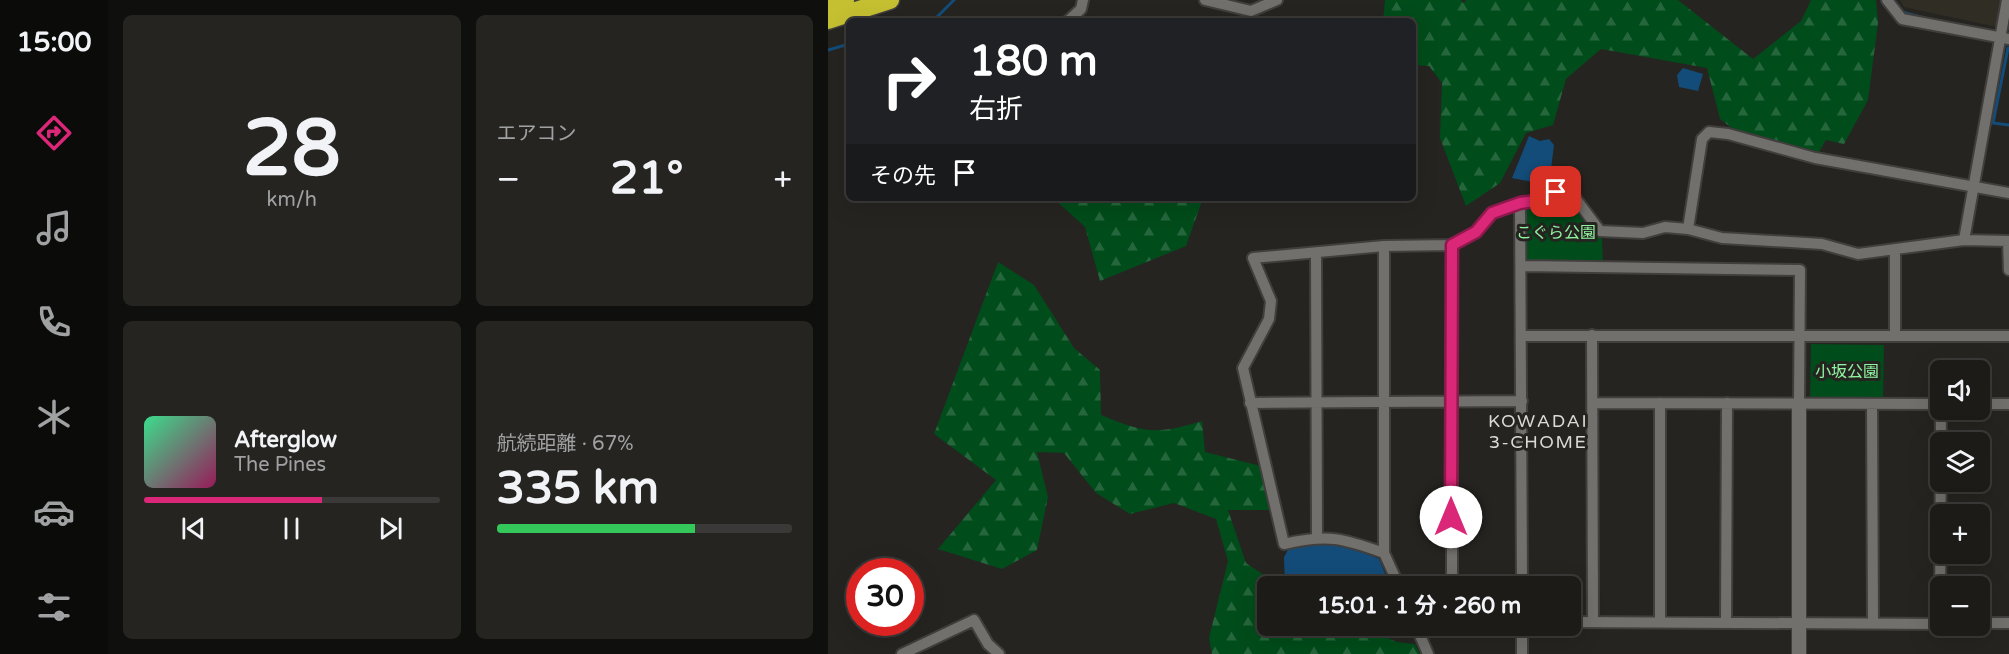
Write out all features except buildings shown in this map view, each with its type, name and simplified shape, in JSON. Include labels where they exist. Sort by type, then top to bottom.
[{"type":"highway","points":[[828,5],[845,0]]},
{"type":"highway","points":[[828,21],[890,0]]},
{"type":"street","points":[[1072,18],[1082,9],[1083,0]]},
{"type":"street","points":[[1205,0],[1251,11],[1277,0]]},
{"type":"street","points":[[1887,0],[1902,19],[2005,39]]},
{"type":"street","points":[[1964,240],[2005,39],[2007,0]]},
{"type":"street","points":[[1688,229],[1702,139],[1709,132],[1728,134],[1815,158],[2009,193]]},
{"type":"street","points":[[1384,553],[1352,541],[1317,537],[1284,544],[1243,368],[1269,319],[1271,301],[1253,258],[1384,246],[1452,245],[1476,232],[1492,213],[1520,203],[1542,200],[1556,192],[1576,199],[1600,231],[1643,233],[1665,227],[1688,229],[1722,238],[1822,244],[1858,254],[1964,240],[2009,241],[2009,270]]},
{"type":"street","points":[[1520,203],[1522,576]]},
{"type":"street","points":[[1452,245],[1452,576]]},
{"type":"street","points":[[1384,246],[1384,553],[1394,576]]},
{"type":"street","points":[[1895,250],[1895,335]]},
{"type":"street","points":[[1316,253],[1317,537]]},
{"type":"street","points":[[1521,266],[1800,270],[1799,654]]},
{"type":"street","points":[[1592,335],[1593,622]]},
{"type":"street","points":[[1522,336],[2009,336]]},
{"type":"street","points":[[1250,403],[1522,401]]},
{"type":"street","points":[[1593,403],[1930,404]]},
{"type":"street","points":[[1660,403],[1660,622]]},
{"type":"street","points":[[1726,623],[1727,403]]},
{"type":"street","points":[[1872,404],[1873,624]]},
{"type":"street","points":[[1990,404],[2009,404]]},
{"type":"street","points":[[1941,420],[1941,576]]},
{"type":"street","points":[[902,654],[974,620],[988,644],[999,654]]},
{"type":"street","points":[[1581,622],[1930,624]]},
{"type":"street","points":[[1990,624],[2009,623]]},
{"type":"street","points":[[1420,636],[1428,654]]},
{"type":"street","points":[[1522,636],[1522,654]]},
{"type":"shaded area","points":[[1900,0],[2002,0],[1997,27],[1904,7]]},
{"type":"green space","points":[[1385,0],[1461,0],[1463,3],[1466,0],[1678,0],[1753,59],[1801,21],[1811,0],[1876,0],[1878,23],[1868,100],[1844,144],[1826,140],[1819,152],[1732,128],[1720,119],[1707,68],[1601,49],[1566,79],[1553,125],[1526,133],[1500,183],[1466,206],[1440,138],[1442,83],[1429,66],[1416,65],[1416,18],[1383,18]]},
{"type":"green space","name":"こぐら公園","points":[[1556,200],[1572,205],[1589,229],[1602,239],[1603,263],[1529,263],[1526,207]]},
{"type":"green space","points":[[1056,201],[1202,201],[1186,246],[1100,281],[1085,227]]},
{"type":"green space","points":[[998,262],[1034,285],[1074,348],[1100,370],[1101,415],[1129,426],[1151,430],[1173,428],[1202,421],[1205,452],[1261,466],[1271,510],[1228,510],[1246,563],[1265,576],[1257,576],[1257,636],[1383,636],[1397,642],[1415,644],[1420,654],[1212,654],[1209,638],[1228,561],[1216,519],[1174,503],[1130,514],[1096,493],[1064,453],[1037,452],[1048,497],[1037,550],[1002,569],[938,549],[996,480],[934,434]]},
{"type":"green space","name":"小坂公園","points":[[1811,344],[1884,345],[1883,400],[1810,399]]},
{"type":"water","points":[[1683,68],[1703,74],[1698,91],[1679,87],[1677,75]]},
{"type":"water","points":[[1529,136],[1540,141],[1549,139],[1554,145],[1549,185],[1512,178]]},
{"type":"water","points":[[1321,543],[1353,548],[1379,559],[1386,576],[1285,576],[1284,557],[1289,548]]},
{"type":"waterway","points":[[936,18],[954,0]]},
{"type":"waterway","points":[[1902,12],[1924,18]]},
{"type":"waterway","points":[[828,50],[846,45]]},
{"type":"waterway","points":[[2008,48],[1993,123],[2009,125]]},
{"type":"district","name":"KOWADAI 3-CHOME","points":[[1538,431]]},
{"type":"route","points":[[1451,517],[1452,245],[1476,232],[1492,213],[1520,203],[1542,200],[1556,192]]}]
